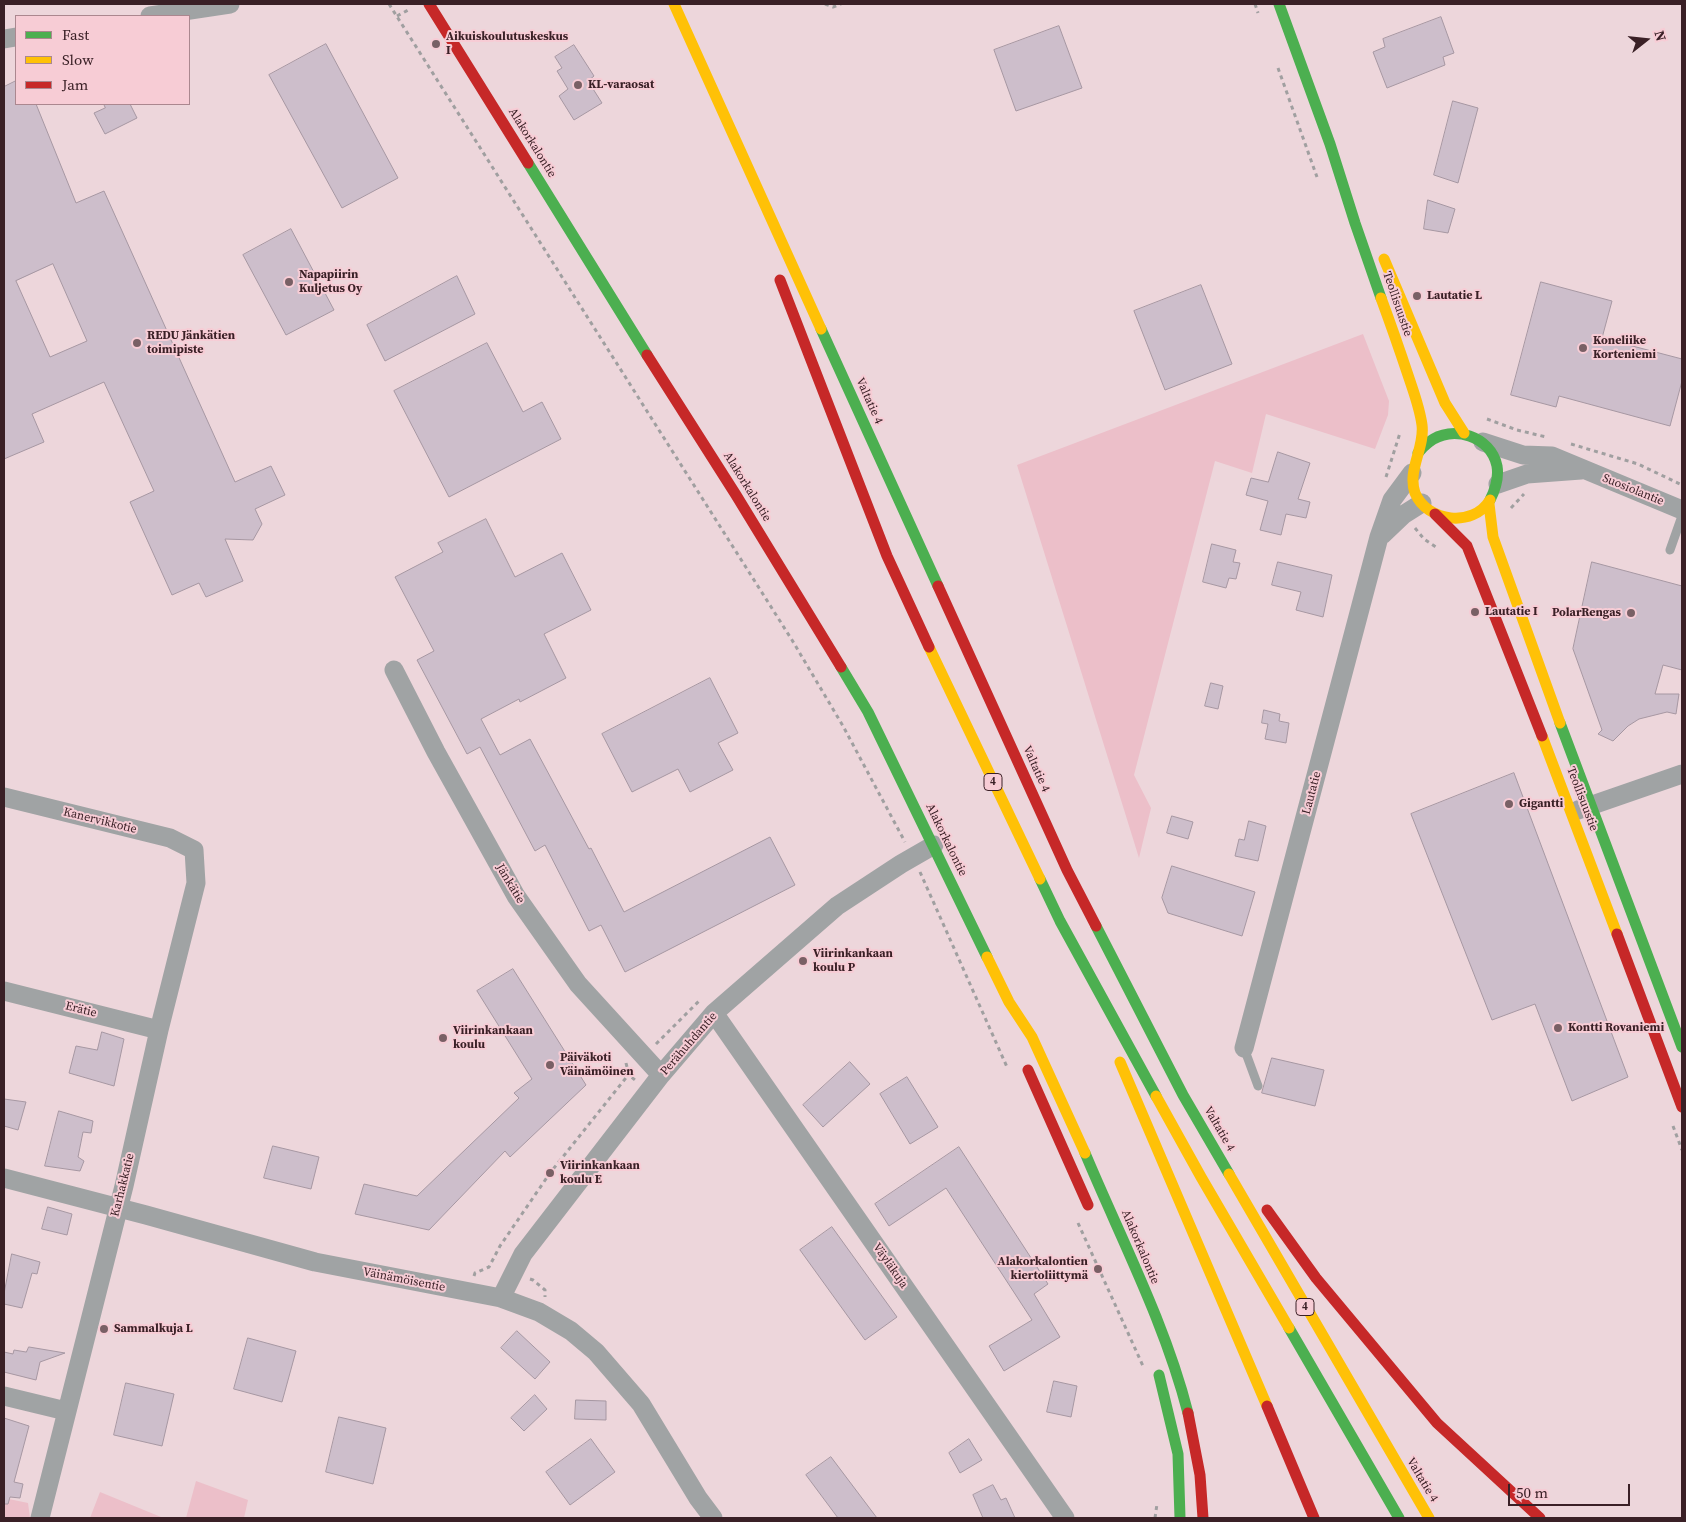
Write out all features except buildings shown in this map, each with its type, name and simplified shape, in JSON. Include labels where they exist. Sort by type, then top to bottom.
[{"type":"main road","name":"Alakorkalontie","points":[[429,4],[817,626],[868,712],[1009,1002],[1031,1035],[1079,1140],[1159,1326],[1174,1367],[1195,1438],[1200,1468],[1203,1518]]},
{"type":"main road","name":"Valtatie 4","points":[[674,4],[744,188]]},
{"type":"main road","name":"Valtatie 4","points":[[674,4],[1067,870],[1183,1095],[1429,1518]]},
{"type":"main road","name":"Teollisuustie","points":[[1279,4],[1337,164],[1357,230],[1416,401],[1423,436],[1418,454]]},
{"type":"main road","name":"Teollisuustie","points":[[1337,164],[1366,220]]},
{"type":"main road","name":"Teollisuustie","points":[[1378,245],[1444,403],[1464,433]]},
{"type":"main road","name":"4","points":[[776,270],[887,556],[1060,921],[1201,1177],[1399,1518]]},
{"type":"main road","points":[[1446,433],[1464,433],[1483,442],[1496,461],[1498,484],[1488,504],[1473,516],[1454,519],[1428,509],[1414,489],[1412,473],[1418,454],[1430,440],[1446,433]]},
{"type":"main road","name":"Teollisuustie","points":[[1488,504],[1492,537],[1590,806],[1682,1047]]},
{"type":"main road","name":"Teollisuustie","points":[[1428,509],[1467,546],[1572,812],[1682,1107]]},
{"type":"main road","points":[[1060,921],[1106,1030]]},
{"type":"main road","name":"Alakorkalontie","points":[[1009,1002],[1013,1029]]},
{"type":"main road","points":[[1114,1048],[1314,1518]]},
{"type":"main road","points":[[1022,1056],[1093,1216]]},
{"type":"main road","points":[[1183,1095],[1247,1182]]},
{"type":"main road","points":[[1258,1198],[1316,1278],[1437,1423],[1540,1518]]},
{"type":"main road","points":[[1155,1364],[1164,1391],[1178,1454],[1180,1518]]},
{"type":"street","points":[[157,15],[230,4]]},
{"type":"street","name":"Suosiolantie","points":[[1483,442],[1523,455],[1552,456],[1682,510]]},
{"type":"street","name":"Suosiolantie","points":[[1498,484],[1527,474],[1585,470]]},
{"type":"street","name":"Lautatie","points":[[1244,1048],[1379,538],[1392,500],[1412,473]]},
{"type":"street","points":[[1379,538],[1403,515],[1428,509]]},
{"type":"street","name":"Jänkätie","points":[[394,670],[436,752],[516,896],[578,984],[661,1075]]},
{"type":"street","points":[[1572,812],[1682,774]]},
{"type":"street","name":"Kanervikkotie","points":[[4,797],[170,838],[194,850]]},
{"type":"street","name":"Perähuhdantie","points":[[501,1298],[523,1254],[661,1075],[714,1013],[837,906],[901,864],[934,846]]},
{"type":"street","name":"Karhakkatie","points":[[40,1518],[124,1186],[158,1030],[196,883],[194,850]]},
{"type":"street","name":"Erätie","points":[[4,991],[158,1030]]},
{"type":"street","name":"Väyläkuja","points":[[714,1013],[1065,1518]]},
{"type":"street","name":"Väinämöisentie","points":[[4,1178],[118,1207],[315,1262],[501,1298],[539,1312],[571,1331],[596,1352],[641,1404],[698,1498],[713,1518]]},
{"type":"street","points":[[4,1396],[66,1411]]},
{"type":"lane","points":[[1670,550],[1682,516]]},
{"type":"lane","points":[[1244,1048],[1258,1086]]},
{"type":"path","points":[[390,4],[792,640],[843,726],[905,842]]},
{"type":"path","points":[[825,4],[833,7],[841,4]]},
{"type":"path","points":[[471,1293],[475,1274],[489,1267],[500,1246],[550,1173],[644,1056]]},
{"type":"shaded area","points":[[1363,334],[1389,401],[1388,415],[1375,449],[1266,414],[1252,473],[1215,461],[1134,775],[1151,808],[1139,858],[1017,465]]},
{"type":"shaded area","points":[[196,1481],[248,1500],[244,1518],[186,1518]]},
{"type":"shaded area","points":[[100,1492],[161,1517],[90,1518]]},
{"type":"shaded area","points":[[4,1498],[28,1503],[30,1518],[4,1518]]},
{"type":"traffic: fast","points":[[1279,4],[1330,144],[1381,298]]},
{"type":"traffic: fast","points":[[528,163],[647,355]]},
{"type":"traffic: fast","points":[[821,329],[938,586]]},
{"type":"traffic: fast","points":[[1418,453],[1429,442],[1448,434],[1459,434],[1479,440],[1487,447],[1497,466],[1496,484],[1490,500]]},
{"type":"traffic: fast","points":[[841,667],[868,712],[987,957]]},
{"type":"traffic: fast","points":[[1560,723],[1682,1047]]},
{"type":"traffic: fast","points":[[1040,879],[1060,921],[1156,1096]]},
{"type":"traffic: fast","points":[[1096,926],[1183,1095],[1229,1174]]},
{"type":"traffic: fast","points":[[1085,1153],[1155,1314],[1188,1413]]},
{"type":"traffic: fast","points":[[1289,1328],[1399,1518]]},
{"type":"traffic: fast","points":[[1159,1375],[1178,1454],[1180,1518]]},
{"type":"traffic: slow","points":[[674,4],[821,329]]},
{"type":"traffic: slow","points":[[1384,259],[1445,403],[1464,433]]},
{"type":"traffic: slow","points":[[1381,298],[1413,389],[1421,419],[1421,442],[1413,476],[1415,493],[1421,503],[1429,510],[1451,518],[1473,515],[1490,500]]},
{"type":"traffic: slow","points":[[1489,504],[1493,537],[1560,723]]},
{"type":"traffic: slow","points":[[929,647],[1040,879]]},
{"type":"traffic: slow","points":[[1542,736],[1617,934]]},
{"type":"traffic: slow","points":[[987,957],[1009,1002],[1032,1037],[1085,1153]]},
{"type":"traffic: slow","points":[[1120,1062],[1267,1406]]},
{"type":"traffic: slow","points":[[1156,1096],[1289,1328]]},
{"type":"traffic: slow","points":[[1229,1174],[1429,1518]]},
{"type":"traffic: jam","points":[[429,4],[528,163]]},
{"type":"traffic: jam","points":[[780,280],[887,556],[929,647]]},
{"type":"traffic: jam","points":[[647,355],[736,495],[841,667]]},
{"type":"traffic: jam","points":[[1435,514],[1467,546],[1542,736]]},
{"type":"traffic: jam","points":[[938,586],[1067,870],[1096,926]]},
{"type":"traffic: jam","points":[[1617,934],[1682,1107]]},
{"type":"traffic: jam","points":[[1028,1070],[1088,1205]]},
{"type":"traffic: jam","points":[[1267,1210],[1316,1278],[1437,1423],[1540,1518]]},
{"type":"traffic: jam","points":[[1267,1406],[1314,1518]]},
{"type":"traffic: jam","points":[[1188,1413],[1200,1475],[1203,1518]]},
{"type":"place","name":"Aikuiskoulutuskeskus I","points":[[436,44]]},
{"type":"place","name":"KL-varaosat","points":[[578,85]]},
{"type":"place","name":"Napapiirin Kuljetus Oy","points":[[289,282]]},
{"type":"place","name":"Lautatie L","points":[[1417,296]]},
{"type":"place","name":"REDU Jänkätien toimipiste","points":[[137,343]]},
{"type":"place","name":"Koneliike Korteniemi","points":[[1583,348]]},
{"type":"place","name":"Lautatie I","points":[[1475,612]]},
{"type":"place","name":"PolarRengas","points":[[1631,613]]},
{"type":"place","name":"Gigantti","points":[[1509,804]]},
{"type":"place","name":"Viirinkankaan koulu P","points":[[803,961]]},
{"type":"place","name":"Kontti Rovaniemi","points":[[1558,1028]]},
{"type":"place","name":"Viirinkankaan koulu","points":[[443,1038]]},
{"type":"place","name":"Päiväkoti Väinämöinen","points":[[550,1065]]},
{"type":"place","name":"Viirinkankaan koulu E","points":[[550,1173]]},
{"type":"place","name":"Alakorkalontien kiertoliittymä","points":[[1098,1269]]},
{"type":"place","name":"Sammalkuja L","points":[[104,1329]]}]
